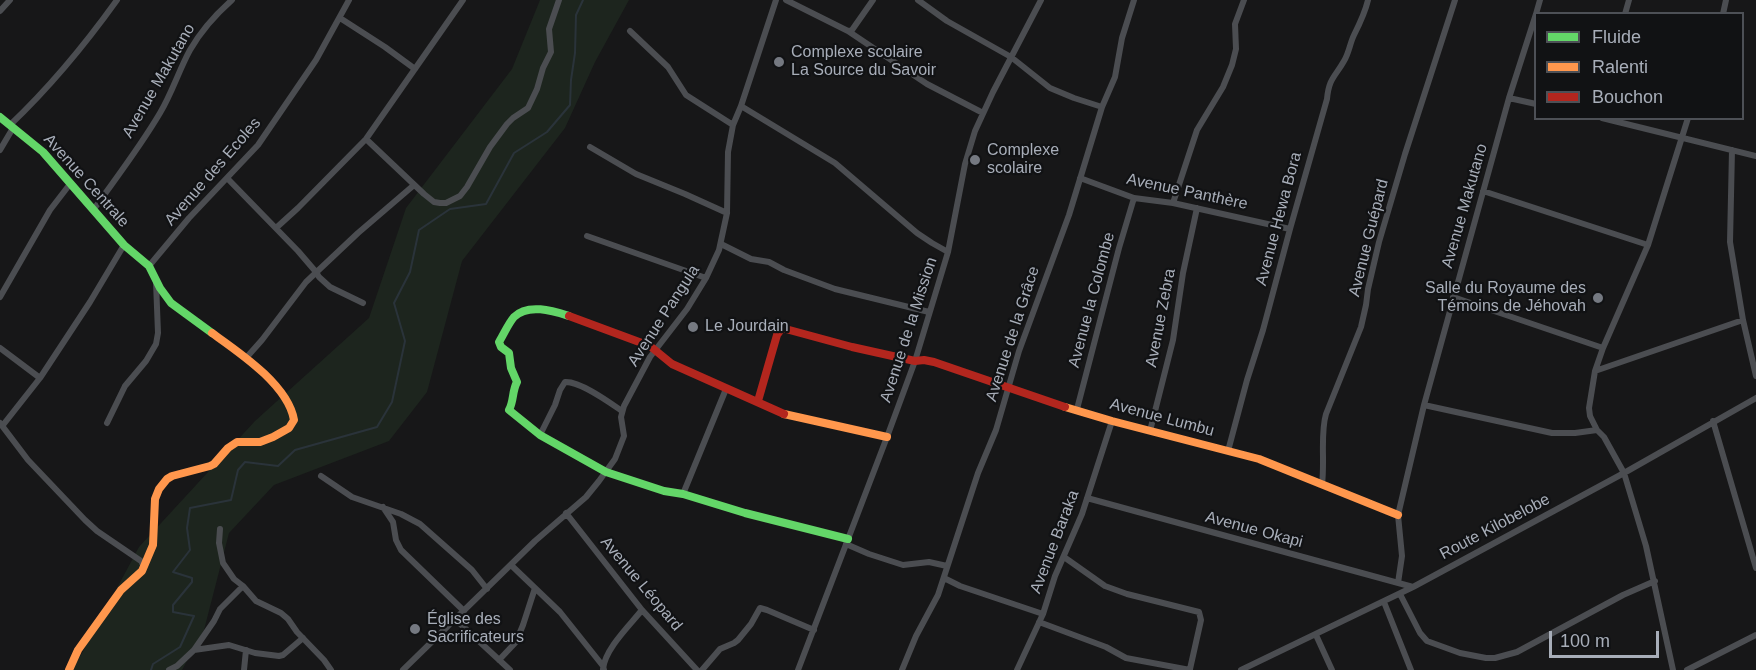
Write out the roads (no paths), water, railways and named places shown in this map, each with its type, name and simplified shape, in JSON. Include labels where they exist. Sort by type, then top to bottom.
[{"type":"street","points":[[0,11],[10,0]]},
{"type":"street","points":[[0,150],[12,127],[83,48],[117,0]]},
{"type":"street","name":"Avenue Makutano","points":[[94,209],[150,130],[201,33],[232,0]]},
{"type":"street","name":"Avenue des Ecoles","points":[[149,266],[189,218],[258,145],[316,60],[349,0]]},
{"type":"street","points":[[276,228],[366,139],[463,0]]},
{"type":"street","points":[[366,139],[429,198],[440,203],[460,196],[502,131],[513,118],[528,108],[533,100],[543,68],[551,52],[549,29],[559,0]]},
{"type":"street","name":"Avenue Pangula","points":[[406,669],[511,565],[590,492],[615,459],[623,439],[622,411],[655,350],[679,322],[706,278],[721,244],[726,213],[728,152],[733,125],[776,0]]},
{"type":"street","points":[[786,0],[848,31],[927,84],[983,113]]},
{"type":"street","points":[[848,31],[852,30],[873,0]]},
{"type":"street","points":[[918,0],[947,21],[1011,57],[1050,88],[1102,106]]},
{"type":"street","name":"Avenue de la Mission","points":[[798,670],[915,361],[948,252],[964,164],[983,113],[1041,0]]},
{"type":"street","name":"Avenue de la Grâce","points":[[902,670],[944,578],[978,473],[996,430],[1018,351],[1069,215],[1102,106],[1115,77],[1122,38],[1134,0]]},
{"type":"street","points":[[1173,202],[1197,130],[1223,87],[1232,65],[1236,49],[1235,24],[1244,0]]},
{"type":"street","name":"Avenue Hewa Bora","points":[[1228,452],[1329,85],[1345,60],[1354,34],[1364,16],[1368,0]]},
{"type":"street","name":"Avenue Guépard","points":[[1322,484],[1326,414],[1361,327],[1379,242],[1455,0]]},
{"type":"street","points":[[340,18],[415,69]]},
{"type":"street","name":"Avenue Makutano","points":[[1398,583],[1402,556],[1398,515],[1424,405],[1509,98],[1534,20]]},
{"type":"street","points":[[630,31],[668,66],[686,95],[733,125]]},
{"type":"street","points":[[1509,98],[1534,104]]},
{"type":"street","points":[[741,106],[835,163],[904,223],[948,252]]},
{"type":"street","name":"Avenue Centrale","points":[[0,117],[43,152],[124,245],[149,266]]},
{"type":"street","points":[[1610,120],[1756,156]]},
{"type":"street","points":[[1673,670],[1655,581],[1624,473],[1604,437],[1597,430],[1589,408],[1595,371],[1648,245],[1687,120]]},
{"type":"street","points":[[590,147],[636,174],[726,213]]},
{"type":"street","points":[[1732,150],[1730,242],[1743,320],[1756,375]]},
{"type":"street","points":[[227,178],[276,228],[319,277],[330,287],[363,303]]},
{"type":"street","name":"Avenue Panthère","points":[[1080,178],[1134,198],[1173,202],[1290,228]]},
{"type":"street","points":[[0,297],[50,210],[70,184]]},
{"type":"street","points":[[246,358],[306,282],[358,232],[414,185]]},
{"type":"street","points":[[1483,191],[1648,245]]},
{"type":"street","name":"Avenue la Colombe","points":[[1077,409],[1134,198]]},
{"type":"street","name":"Avenue Zebra","points":[[1149,431],[1173,340],[1183,273],[1197,208]]},
{"type":"street","points":[[587,236],[706,278]]},
{"type":"street","points":[[721,244],[751,259],[770,262],[784,270],[835,289],[929,312]]},
{"type":"street","points":[[124,245],[40,378],[1,424],[28,460],[85,520],[141,561],[143,565]]},
{"type":"street","points":[[69,670],[78,650],[93,629],[122,591],[140,575],[153,545],[156,493],[167,479],[214,464],[228,448],[237,442],[255,443],[267,440],[285,430],[293,422],[295,416],[270,380],[256,365],[165,297],[149,266]]},
{"type":"street","points":[[107,423],[125,386],[146,361],[156,344],[158,333],[156,279]]},
{"type":"street","points":[[1453,297],[1603,348]]},
{"type":"street","points":[[887,437],[787,415],[672,364],[655,350],[632,339],[548,310],[523,310],[510,322],[499,342],[501,347],[509,353],[511,368],[516,380],[509,410],[540,435],[606,472],[664,491],[683,494],[847,542],[868,554],[903,565],[928,562],[947,567]]},
{"type":"street","points":[[1595,371],[1743,320]]},
{"type":"street","name":"Avenue Lumbu","points":[[758,401],[777,335],[782,328],[852,347],[915,361],[934,362],[1112,421],[1259,459],[1398,515]]},
{"type":"street","points":[[0,348],[40,378]]},
{"type":"street","points":[[540,435],[565,382],[572,382],[584,388],[622,411]]},
{"type":"street","points":[[683,494],[726,389]]},
{"type":"street","name":"Route Kilobelobe","points":[[1241,670],[1400,594],[1624,473],[1756,398]]},
{"type":"street","points":[[1424,405],[1552,433],[1597,430]]},
{"type":"street","name":"Avenue Baraka","points":[[1017,670],[1074,534],[1112,421]]},
{"type":"street","points":[[1713,421],[1756,568]]},
{"type":"street","points":[[321,476],[352,497],[400,513],[420,524],[472,570],[487,589]]},
{"type":"street","name":"Avenue Okapi","points":[[1087,498],[1413,587]]},
{"type":"street","points":[[383,507],[393,522],[396,540],[401,550],[464,611]]},
{"type":"street","name":"Avenue Léopard","points":[[566,513],[642,610],[699,670]]},
{"type":"street","points":[[220,529],[219,543],[223,563],[234,579],[256,601],[288,619],[331,670]]},
{"type":"street","points":[[1039,622],[1106,647],[1126,658],[1190,670],[1201,620],[1198,612],[1137,597],[1104,586],[1064,557]]},
{"type":"street","points":[[511,565],[560,612],[603,669]]},
{"type":"street","points":[[944,578],[960,586],[1042,614]]},
{"type":"street","points":[[1400,594],[1426,641],[1460,652],[1495,658],[1517,652],[1623,595],[1655,581]]},
{"type":"street","points":[[169,670],[177,666],[194,650],[220,609],[243,586]]},
{"type":"street","points":[[500,660],[516,642],[535,588]]},
{"type":"street","points":[[1384,602],[1411,670]]},
{"type":"street","points":[[699,670],[720,649],[738,640],[760,608],[814,630]]},
{"type":"street","points":[[603,669],[611,649],[642,610]]},
{"type":"street","points":[[455,619],[510,670]]},
{"type":"street","points":[[1316,635],[1332,670]]},
{"type":"street","points":[[1687,670],[1756,635]]},
{"type":"street","points":[[194,650],[229,645],[271,656],[283,655],[303,638]]},
{"type":"street","points":[[244,670],[246,650]]},
{"type":"street","points":[[177,666],[184,670]]},
{"type":"waterway","points":[[151,670],[153,664],[180,647],[194,616],[173,612],[173,605],[192,582],[192,578],[173,572],[190,550],[187,528],[190,508],[231,500],[238,470],[245,462],[278,466],[295,450],[377,427],[392,402],[405,341],[394,303],[410,272],[419,230],[450,209],[486,204],[514,153],[547,132],[570,105],[576,15],[583,0]]},
{"type":"place","name":"Complexe scolaire La Source du Savoir","points":[[779,62]]},
{"type":"place","name":"Complexe scolaire","points":[[975,160]]},
{"type":"place","name":"Salle du Royaume des Témoins de Jéhovah","points":[[1598,298]]},
{"type":"place","name":"Le Jourdain","points":[[693,327]]},
{"type":"place","name":"Église des Sacrificateurs","points":[[415,629]]}]
